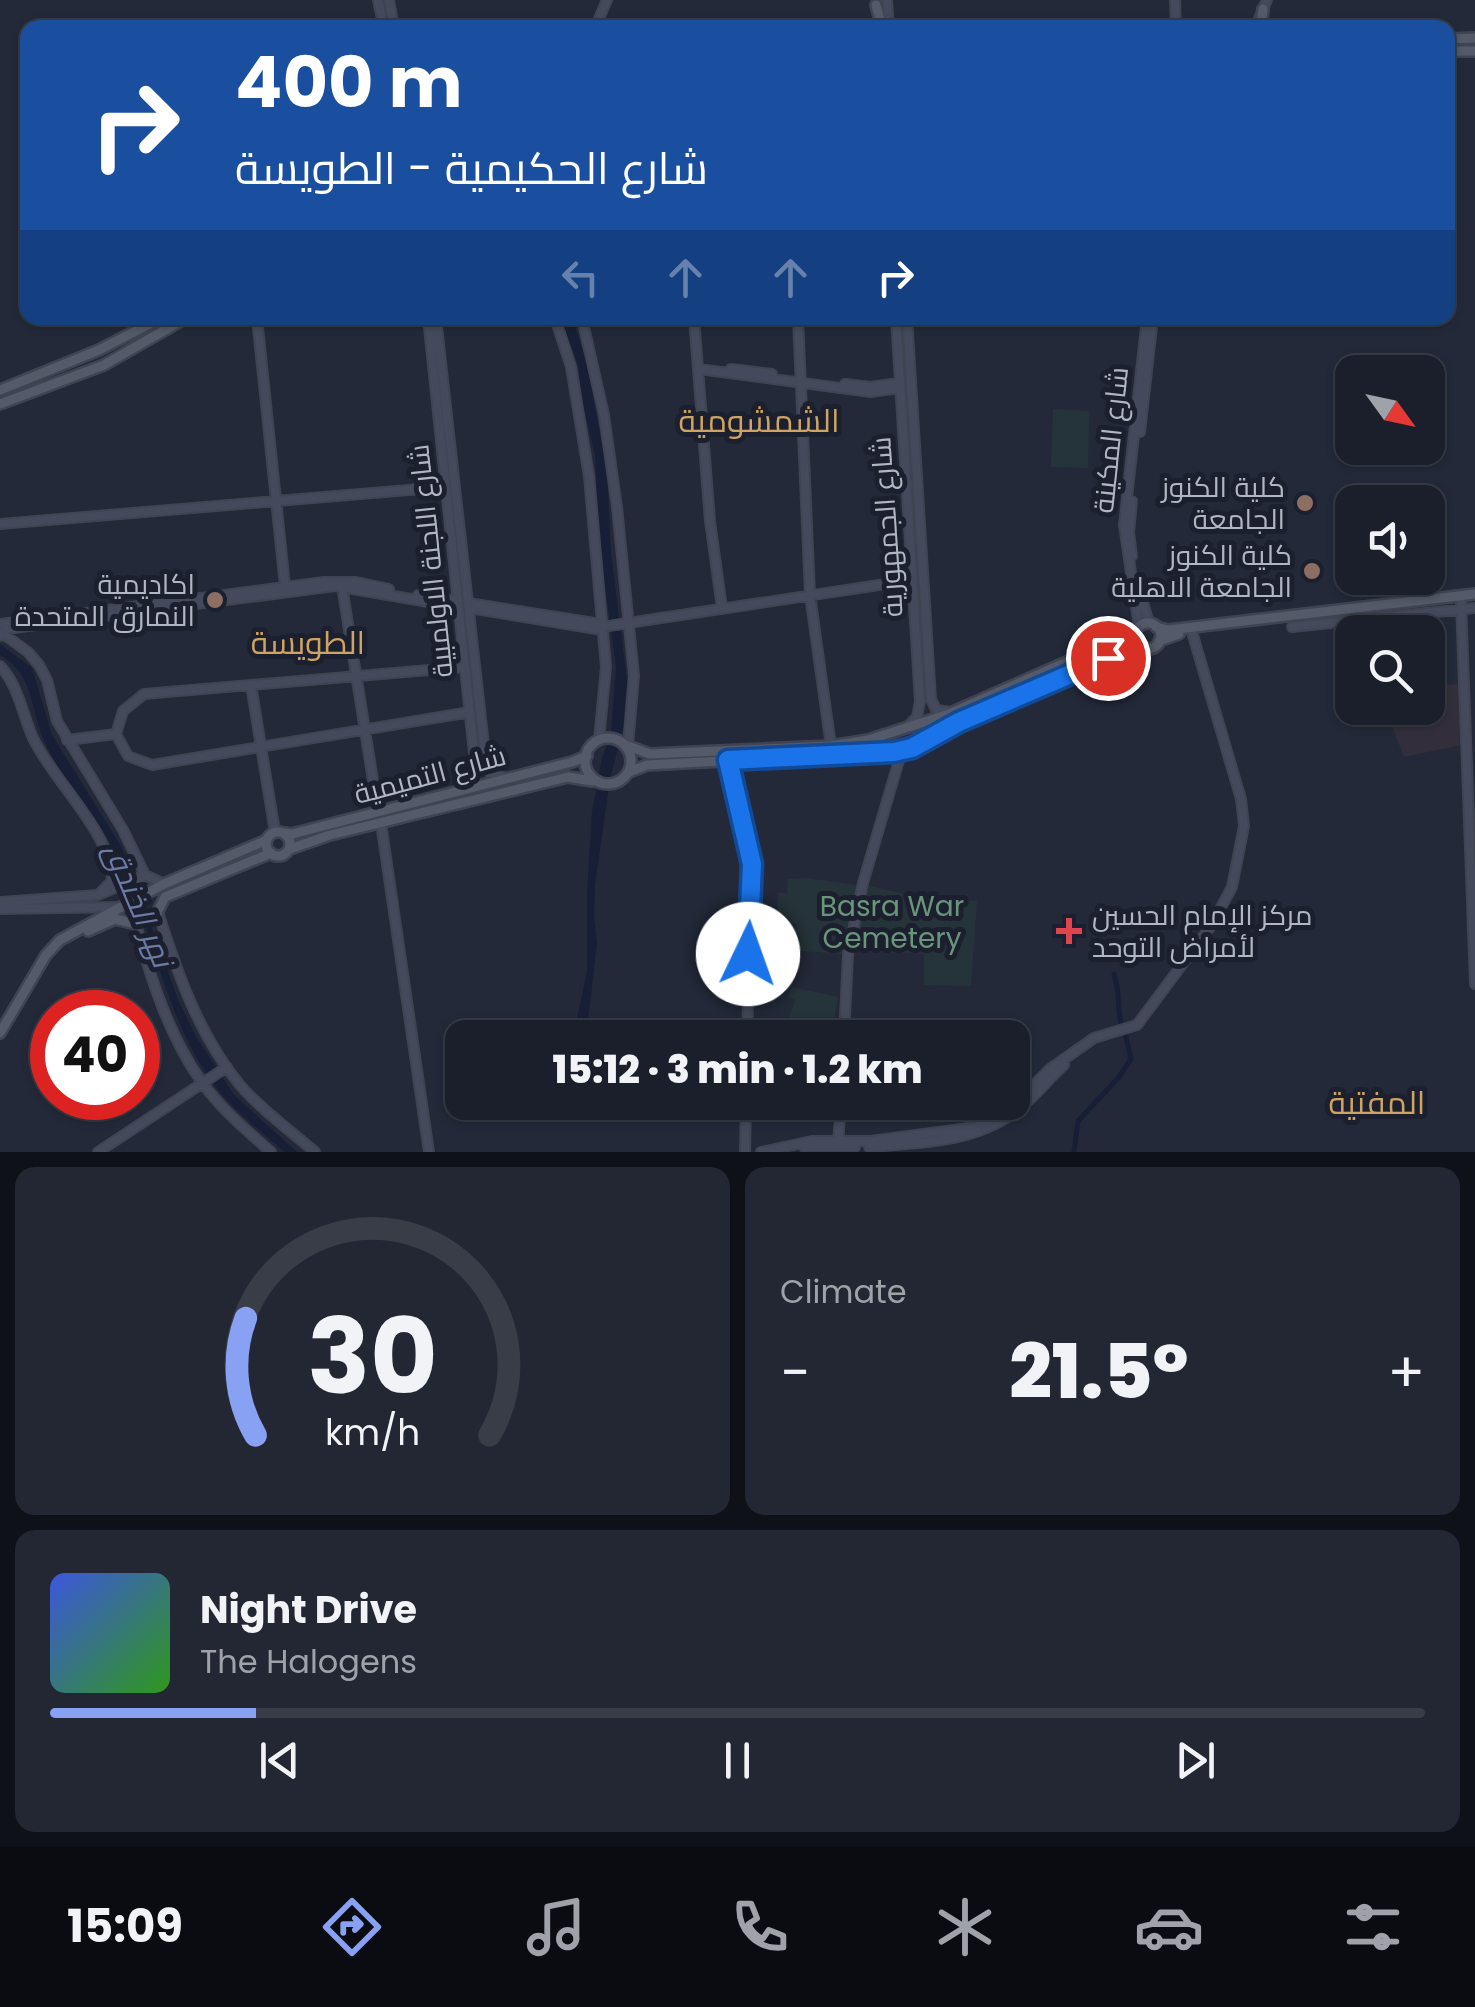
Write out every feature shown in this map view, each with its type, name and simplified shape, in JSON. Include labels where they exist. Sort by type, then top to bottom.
[{"type":"main road","points":[[0,390],[99,350],[147,325]]},
{"type":"main road","points":[[0,404],[104,366],[174,325]]},
{"type":"main road","points":[[99,350],[104,366]]},
{"type":"main road","points":[[1475,597],[1168,630],[1145,627],[1046,678],[902,750],[873,756],[793,753],[650,754],[602,739],[586,756],[586,771],[594,782],[612,784],[647,765],[728,760],[793,753],[831,746],[905,729],[1046,678],[1134,647],[1149,648],[1168,635],[1461,606],[1475,597]]},
{"type":"main road","points":[[1145,627],[1159,642]]},
{"type":"main road","points":[[1142,647],[1136,640],[1145,627]]},
{"type":"main road","points":[[625,744],[632,760],[629,772]]},
{"type":"main road","name":"شارع التميمية","points":[[156,914],[165,897],[271,854],[281,856],[295,844],[458,791],[586,756]]},
{"type":"main road","name":"شارع التميمية","points":[[0,1033],[52,948],[159,886],[275,835],[379,818],[568,777],[594,782]]},
{"type":"main road","points":[[271,854],[275,835],[289,839],[290,849]]},
{"type":"main road","points":[[125,904],[139,923]]},
{"type":"main road","points":[[0,1045],[39,974],[60,947],[116,919],[139,923],[156,914]]},
{"type":"street","points":[[258,325],[285,586]]},
{"type":"street","name":"شارع اللجنة الاولمبية","points":[[429,325],[445,487],[452,506]]},
{"type":"street","name":"شارع اللجنة الاولمبية","points":[[437,325],[463,605],[486,763]]},
{"type":"street","points":[[557,325],[572,366],[584,444],[606,676],[602,739]]},
{"type":"street","points":[[584,325],[608,438],[634,676],[625,744]]},
{"type":"street","points":[[695,325],[709,507],[722,608]]},
{"type":"street","points":[[798,325],[810,595],[831,746]]},
{"type":"street","name":"شارع الجمهورية","points":[[896,325],[920,701]]},
{"type":"street","name":"شارع الجمهورية","points":[[907,325],[931,699]]},
{"type":"street","name":"شارع المكينة","points":[[1145,627],[1130,533],[1149,325]]},
{"type":"street","points":[[698,366],[801,381],[900,386]]},
{"type":"street","points":[[0,524],[445,487]]},
{"type":"street","points":[[1,631],[333,581],[603,627],[912,580]]},
{"type":"street","points":[[1,631],[259,592],[355,585]]},
{"type":"street","points":[[342,586],[429,1152]]},
{"type":"street","name":"شارع اللجنة الاولمبية","points":[[463,605],[475,765]]},
{"type":"street","points":[[1461,606],[1475,984]]},
{"type":"street","points":[[1292,627],[1461,606],[1475,608]]},
{"type":"street","points":[[21,627],[15,636],[42,671],[67,740],[124,830],[142,876],[159,886]]},
{"type":"street","points":[[1,631],[20,645]]},
{"type":"street","points":[[779,1152],[896,1141],[993,1122],[1094,1038],[1110,1030],[1137,1025],[1211,926],[1232,887],[1241,851],[1241,799],[1192,632]]},
{"type":"street","points":[[0,666],[14,686],[39,751],[94,831],[107,857],[112,882],[98,894]]},
{"type":"street","points":[[465,666],[144,694],[123,710],[116,734],[128,756],[152,765],[470,712]]},
{"type":"street","points":[[251,685],[275,835]]},
{"type":"street","points":[[905,729],[917,717],[920,701],[931,699],[940,712],[956,711]]},
{"type":"street","points":[[67,740],[116,734]]},
{"type":"street","points":[[845,1020],[848,954],[863,884],[902,750]]},
{"type":"street","points":[[728,760],[752,867],[748,1020]]},
{"type":"street","points":[[458,791],[473,781],[475,765],[486,763],[490,773],[506,778]]},
{"type":"street","points":[[0,906],[98,894],[142,876]]},
{"type":"street","points":[[0,906],[125,904]]},
{"type":"street","points":[[156,914],[198,1020],[225,1068],[242,1088],[315,1152]]},
{"type":"street","points":[[139,923],[171,1025],[204,1082],[229,1114],[271,1152]]},
{"type":"street","points":[[98,1152],[225,1068]]},
{"type":"street","points":[[746,1120],[746,1152]]},
{"type":"street","points":[[838,1144],[840,1120]]},
{"type":"street","points":[[760,1152],[806,1142],[838,1144]]},
{"type":"shaded area","points":[[1445,684],[1460,684],[1462,745],[1404,757],[1392,725],[1445,725]]},
{"type":"green space","points":[[1053,409],[1089,411],[1088,468],[1051,467]]},
{"type":"green space","points":[[788,879],[858,885],[844,954],[788,950],[797,924],[777,921],[778,893],[787,893]]},
{"type":"green space","name":"Basra War Cemetery","points":[[865,885],[929,899],[977,901],[971,986],[924,985],[924,954],[850,951]]},
{"type":"green space","points":[[792,987],[838,997],[836,1020],[788,1020],[795,1000],[788,996]]},
{"type":"water","points":[[564,325],[574,325],[586,359],[607,471],[611,553],[627,680],[623,728],[610,780],[595,885],[597,943],[588,1020],[577,1020],[587,972],[592,812],[602,758],[611,734],[616,667],[600,551],[595,455],[578,365]]},
{"type":"water","name":"نهر الخندق","points":[[0,644],[32,668],[52,735],[121,846],[179,1002],[197,1038],[234,1095],[297,1152],[285,1152],[247,1119],[201,1065],[172,1005],[141,912],[113,850],[54,761],[26,685],[12,664],[0,655]]},
{"type":"waterway","points":[[1114,974],[1122,1028]]},
{"type":"waterway","points":[[1074,1152],[1078,1121],[1131,1059],[1125,1033]]},
{"type":"place","name":"كلية الكنوز الجامعة","points":[[1305,503]]},
{"type":"place","name":"كلية الكنوز الجامعة الاهلية","points":[[1312,571]]},
{"type":"place","name":"اكاديمية النمارق المتحدة","points":[[215,600]]},
{"type":"place","name":"مركز الإمام الحسين لأمراض التوحد","points":[[1069,931]]},
{"type":"district","name":"الشمشومية","points":[[759,420]]},
{"type":"district","name":"الطويسة","points":[[308,642]]},
{"type":"district","name":"المفتية","points":[[1377,1102]]},
{"type":"route","points":[[748,954],[752,864],[728,760],[873,756],[912,748],[959,722],[1108,658]]}]
